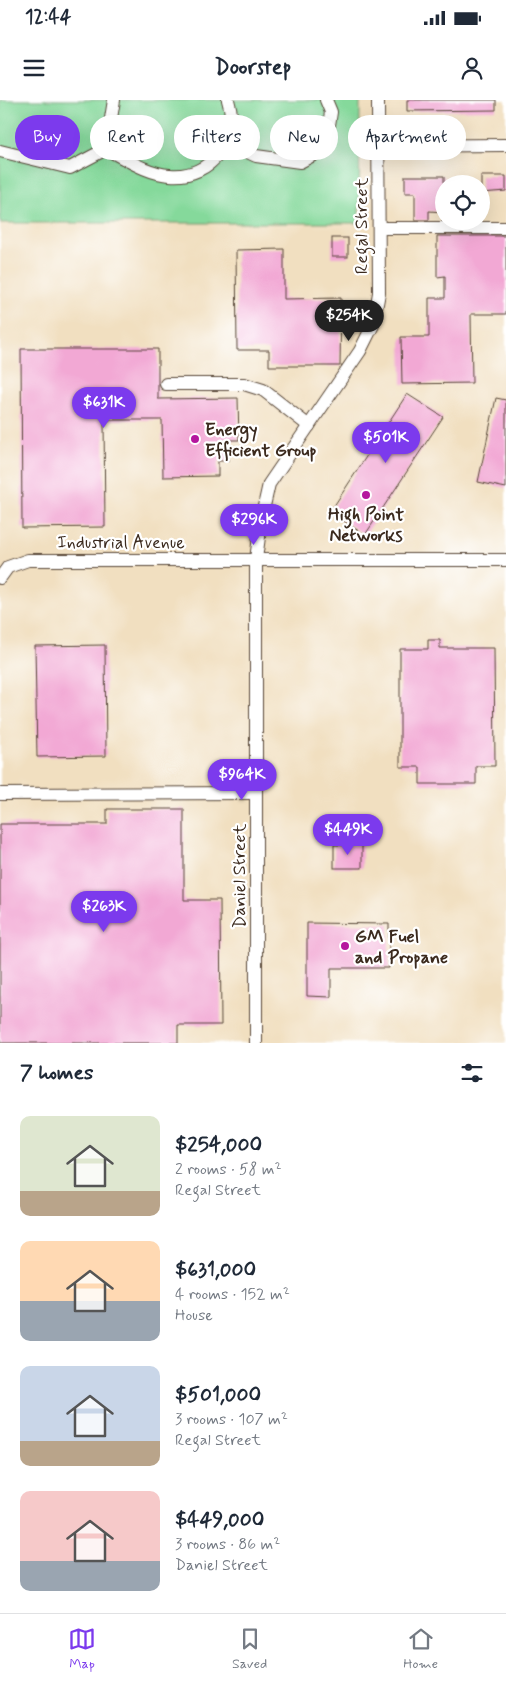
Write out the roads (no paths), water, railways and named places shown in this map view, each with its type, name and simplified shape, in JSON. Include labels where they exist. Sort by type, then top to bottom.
[{"type":"street","points":[[112,115],[114,100]]},
{"type":"street","points":[[260,157],[300,162],[318,153],[326,145],[331,112],[326,100]]},
{"type":"street","name":"Regal Street","points":[[378,100],[378,115]]},
{"type":"street","points":[[231,101],[231,115]]},
{"type":"street","points":[[466,145],[506,145]]},
{"type":"street","points":[[0,151],[70,168],[90,157]]},
{"type":"street","points":[[127,160],[143,168],[170,176],[189,175],[214,160]]},
{"type":"street","name":"Regal Street","points":[[256,559],[262,515],[269,484],[360,351],[374,325],[379,293],[378,160]]},
{"type":"street","points":[[379,228],[506,228]]},
{"type":"street","points":[[166,384],[244,384],[263,390],[309,426]]},
{"type":"street","name":"Daniel Street","points":[[256,559],[256,1043]]},
{"type":"street","name":"Industrial Avenue","points":[[0,578],[8,568],[28,560],[506,560]]},
{"type":"street","points":[[0,794],[256,793]]},
{"type":"place","name":"Energy Efficient Group","points":[[195,439]]},
{"type":"place","name":"High Point Networks","points":[[366,495]]},
{"type":"place","name":"GM Fuel and Propane","points":[[345,946]]}]
